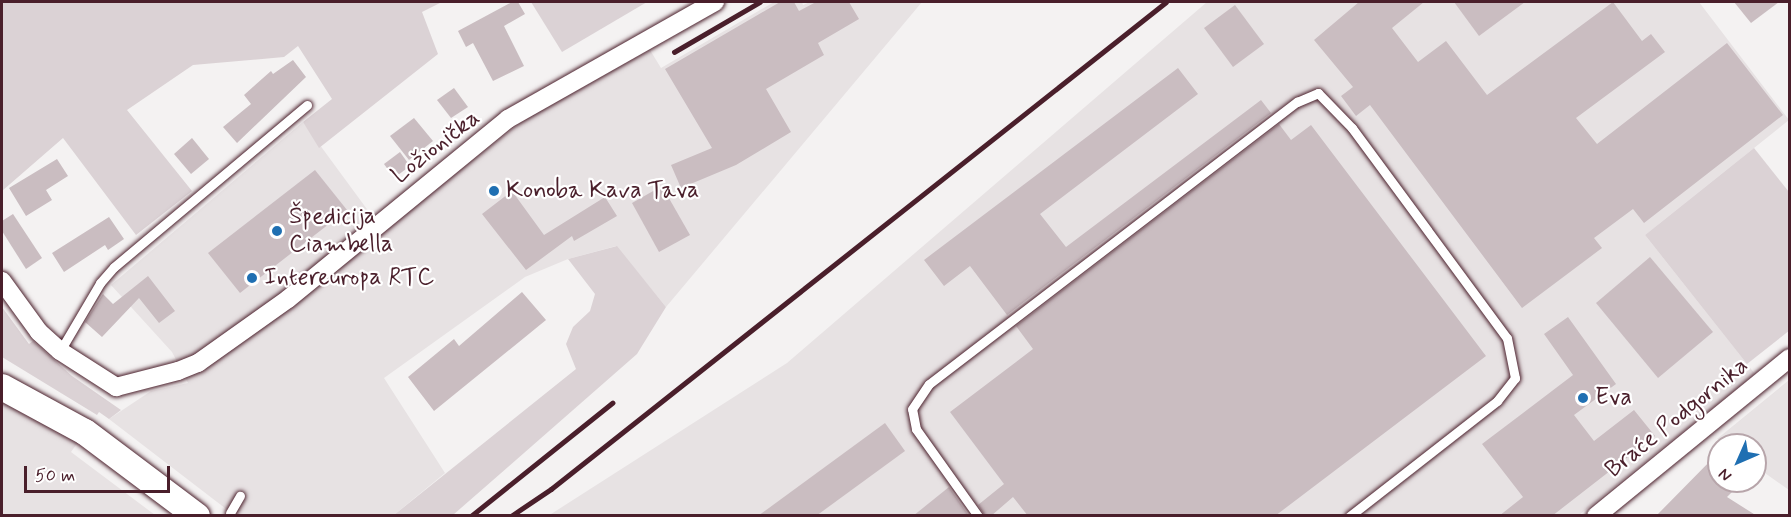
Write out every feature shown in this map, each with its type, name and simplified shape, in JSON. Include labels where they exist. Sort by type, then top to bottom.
[{"type":"street","name":"Ložionička","points":[[2,281],[39,332],[60,351],[116,387],[198,363],[288,299],[508,119],[715,2]]},
{"type":"street","name":"Braće Podgornika","points":[[1596,516],[1790,358]]},
{"type":"street","points":[[2,387],[85,432],[196,516]]},
{"type":"lane","points":[[978,516],[916,429],[912,409],[929,384],[1310,93],[1318,93],[1352,128],[1507,338],[1515,378],[1497,402],[1350,516]]},
{"type":"lane","points":[[60,351],[100,283],[114,267],[307,105]]},
{"type":"lane","points":[[230,513],[240,496]]},
{"type":"shaded area","points":[[2,2],[442,2],[422,12],[438,54],[319,148],[303,122],[332,99],[298,46],[284,57],[193,65],[127,110],[192,191],[136,235],[63,138],[2,191]]},
{"type":"shaded area","points":[[531,2],[647,2],[562,52]]},
{"type":"shaded area","points":[[774,2],[802,2],[803,5],[810,2],[922,2],[666,307],[616,246],[568,259],[525,277],[384,378],[445,473],[394,515],[234,515],[109,419],[151,391],[188,383],[172,352],[111,285],[303,122],[383,231],[524,120],[650,50],[661,68]]},
{"type":"shaded area","points":[[1207,2],[1699,2],[1789,120],[1645,235],[1755,374],[1579,515],[548,516],[787,363]]},
{"type":"shaded area","points":[[1754,148],[1789,192],[1790,330],[1747,364],[1645,235]]},
{"type":"shaded area","points":[[617,246],[666,307],[637,354],[453,515],[394,515],[576,369],[566,344],[573,327],[590,311],[595,294],[568,259]]},
{"type":"shaded area","points":[[2,307],[29,344],[33,341],[72,376],[121,410],[109,419],[99,412],[97,415],[2,357]]},
{"type":"shaded area","points":[[1789,380],[1789,490],[1767,474],[1767,433],[1724,433]]},
{"type":"shaded area","points":[[2,403],[78,442],[71,452],[155,515],[2,516]]},
{"type":"building","points":[[512,2],[518,2],[525,14],[504,26],[524,66],[493,81],[473,43],[466,47],[458,31]]},
{"type":"building","points":[[780,2],[794,2],[799,11],[816,2],[849,2],[859,19],[818,43],[824,55],[766,89],[791,132],[736,165],[681,188],[671,165],[712,148],[665,69]]},
{"type":"building","points":[[1359,2],[1424,2],[1392,28],[1418,62],[1446,41],[1487,95],[1613,2],[1642,41],[1651,34],[1665,52],[1576,118],[1597,144],[1727,43],[1783,115],[1644,223],[1633,209],[1594,238],[1602,248],[1522,308],[1370,105],[1356,116],[1341,96],[1353,87],[1314,40]]},
{"type":"building","points":[[1454,2],[1525,2],[1479,36]]},
{"type":"building","points":[[1734,2],[1779,2],[1751,23]]},
{"type":"building","points":[[1235,5],[1264,44],[1233,67],[1204,28]]},
{"type":"building","points":[[293,60],[306,77],[237,143],[223,127],[251,104],[244,95],[271,71],[273,74]]},
{"type":"building","points":[[1178,68],[1198,94],[1040,214],[1066,247],[1261,100],[1271,113],[1007,315],[970,266],[944,286],[924,260]]},
{"type":"building","points":[[454,88],[468,107],[451,118],[437,100]]},
{"type":"building","points":[[414,118],[433,141],[409,160],[390,136]]},
{"type":"building","points":[[1279,124],[1291,140],[1311,125],[1486,356],[1275,516],[1028,516],[1013,497],[991,516],[985,516],[978,505],[1004,484],[950,412],[1033,349],[1016,326]]},
{"type":"building","points":[[192,138],[209,159],[191,174],[174,154]]},
{"type":"building","points":[[400,152],[410,166],[394,178],[384,164]]},
{"type":"building","points":[[57,159],[68,176],[46,190],[52,200],[26,216],[9,188]]},
{"type":"building","name":"Špedicija Ciambella","points":[[315,170],[347,210],[240,293],[208,253]]},
{"type":"building","points":[[662,186],[690,235],[659,252],[632,203]]},
{"type":"building","points":[[512,191],[544,235],[605,197],[617,216],[574,241],[572,236],[526,270],[482,214]]},
{"type":"building","points":[[13,214],[42,258],[26,269],[2,231],[2,221]]},
{"type":"building","points":[[109,217],[124,239],[108,250],[105,245],[64,272],[52,253]]},
{"type":"building","points":[[1650,257],[1713,332],[1658,378],[1596,303]]},
{"type":"building","points":[[148,276],[175,311],[159,323],[139,298],[102,337],[85,322],[103,294],[113,304]]},
{"type":"building","points":[[522,292],[546,320],[434,411],[408,377],[454,339],[459,346]]},
{"type":"building","points":[[1568,317],[1616,384],[1574,415],[1594,441],[1634,410],[1655,436],[1552,516],[1499,516],[1523,497],[1482,444],[1573,375],[1544,334]]},
{"type":"building","points":[[885,423],[905,451],[816,516],[758,516]]},
{"type":"building","points":[[1707,464],[1707,493],[1731,493],[1727,497],[1757,516],[1656,516]]},
{"type":"building","points":[[949,487],[969,516],[913,516]]},
{"type":"railway","points":[[674,52],[760,2]]},
{"type":"railway","points":[[511,516],[551,489],[1166,2]]},
{"type":"railway","points":[[471,516],[612,403]]},
{"type":"place","name":"Konoba Kava Tava","points":[[494,191]]},
{"type":"place","name":"Špedicija Ciambella","points":[[277,231]]},
{"type":"place","name":"Intereuropa RTC","points":[[252,278]]},
{"type":"place","name":"Eva","points":[[1583,398]]}]
